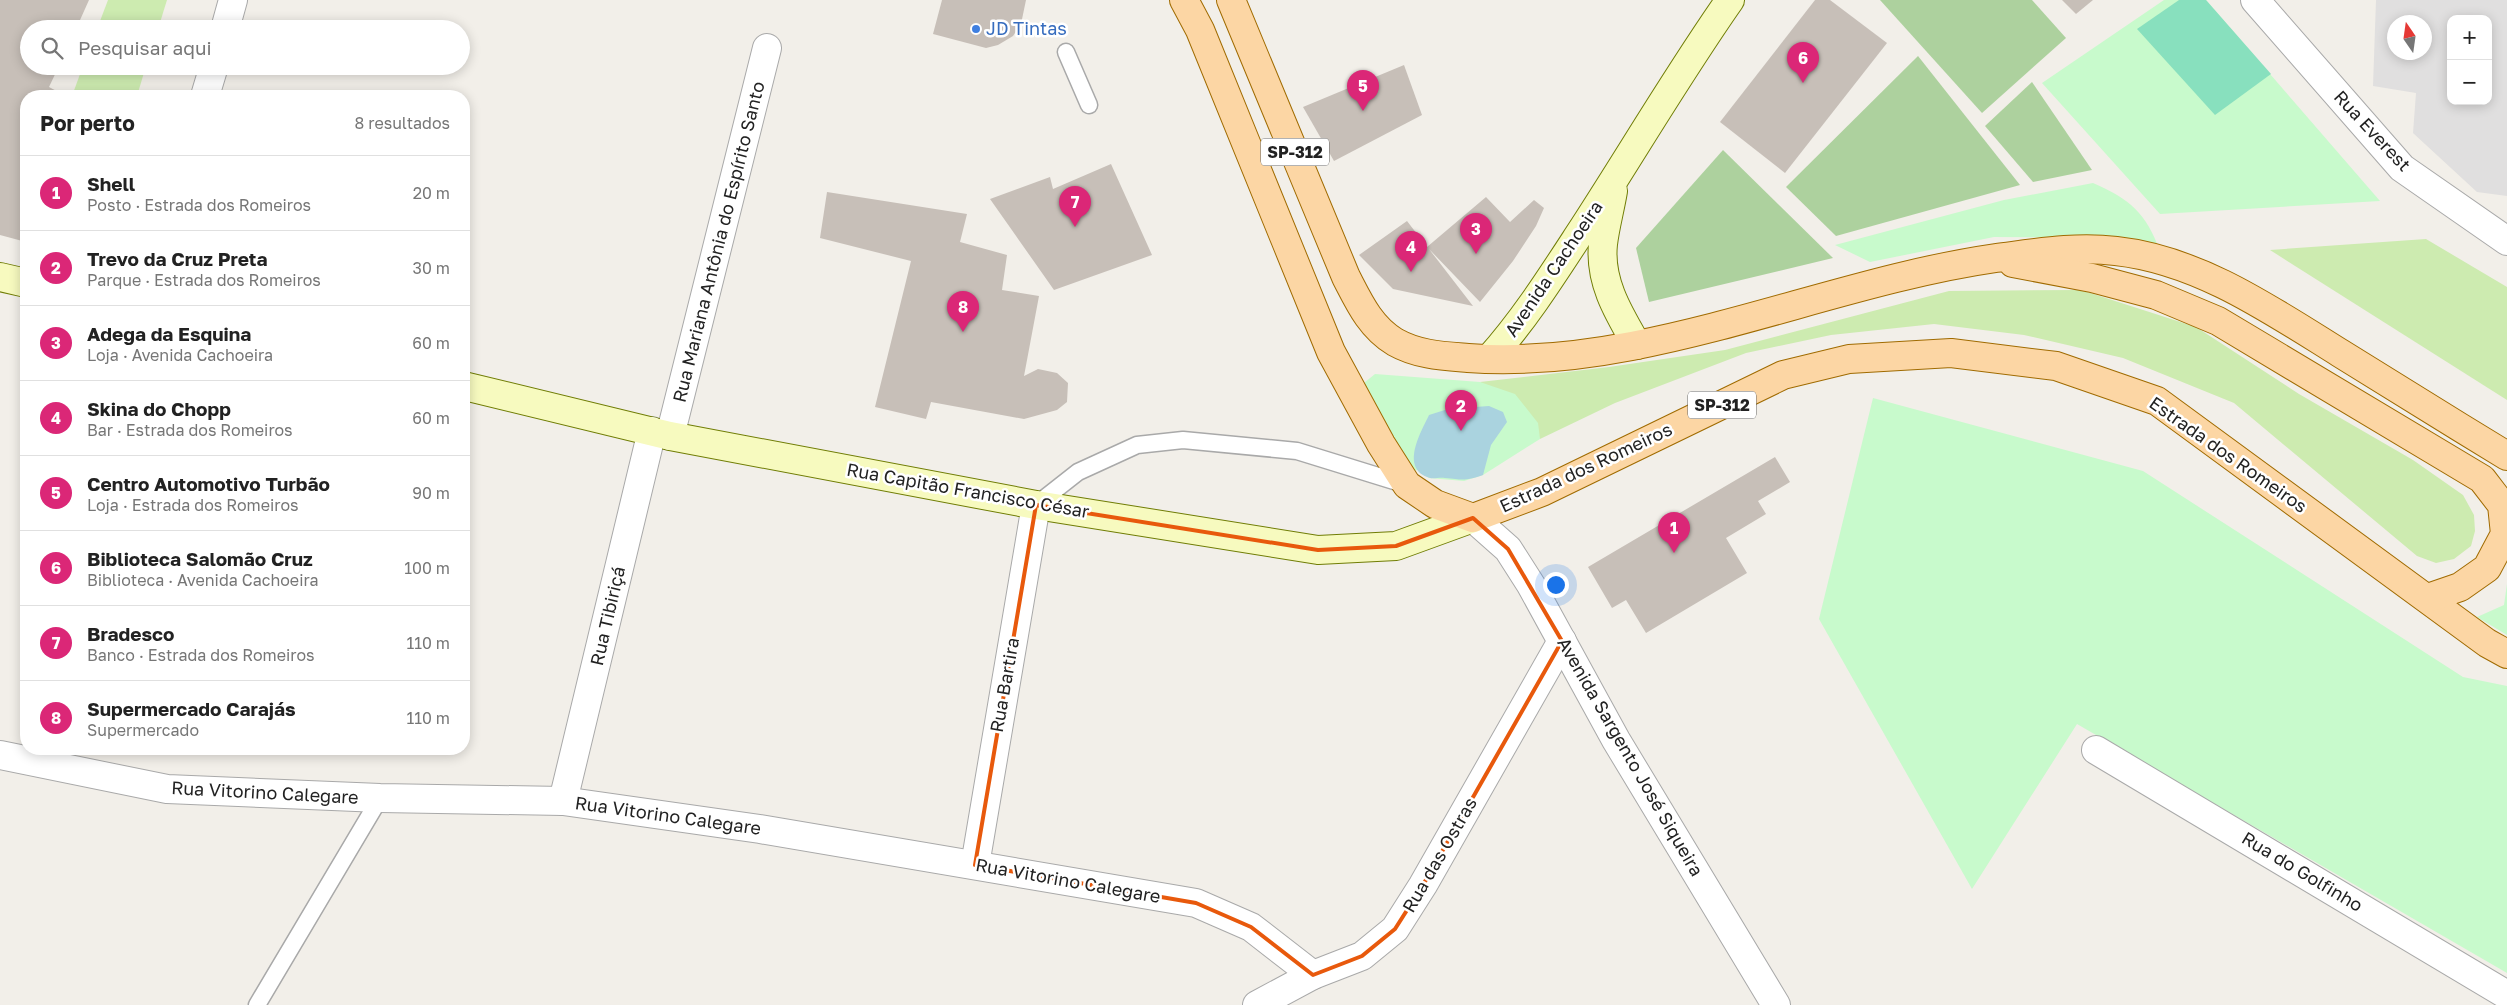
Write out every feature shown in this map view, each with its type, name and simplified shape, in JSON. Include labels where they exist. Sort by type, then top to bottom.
[{"type":"main road","name":"SP-312","points":[[1184,0],[1200,30],[1331,352],[1381,444],[1407,485],[1435,504],[1473,518]]},
{"type":"main road","name":"SP-312","points":[[1231,0],[1346,277],[1359,303],[1374,326],[1397,343],[1426,355],[1524,360],[1637,345],[1937,267],[2053,250],[2116,251],[2168,263],[2226,285],[2273,311],[2507,456]]},
{"type":"main road","points":[[1990,259],[2092,278],[2156,295],[2218,321],[2482,479],[2502,505],[2505,534],[2487,568],[2460,587],[2428,598]]},
{"type":"main road","name":"Estrada dos Romeiros","points":[[1473,518],[1542,492],[1783,375],[1850,359],[1951,353],[2056,366],[2157,401],[2487,643],[2507,654]]},
{"type":"street","points":[[227,20],[233,0]]},
{"type":"street","name":"Avenida Cachoeira","points":[[1489,359],[1528,312],[1616,178],[1687,62],[1730,0]]},
{"type":"street","name":"Rua Everest","points":[[2255,0],[2402,168],[2495,226],[2507,241]]},
{"type":"street","name":"Rua Mariana Antônia do Espírito Santo","points":[[661,433],[767,48]]},
{"type":"street","points":[[207,90],[211,75]]},
{"type":"street","name":"Avenida Cachoeira","points":[[1616,178],[1603,246],[1606,281],[1614,307],[1637,345]]},
{"type":"street","points":[[0,277],[20,282]]},
{"type":"street","name":"Rua Capitão Francisco César","points":[[470,387],[661,433],[1036,505],[1318,550],[1396,546],[1473,518]]},
{"type":"street","name":"Rua Tibiriçá","points":[[564,801],[661,433]]},
{"type":"street","name":"Rua Bartira","points":[[975,865],[1036,505]]},
{"type":"street","name":"Avenida Sargento José Siqueira","points":[[1473,518],[1508,549],[1562,641],[1616,740],[1776,1005]]},
{"type":"street","name":"Rua das Ostras","points":[[1257,1005],[1313,975],[1362,956],[1396,929],[1562,641]]},
{"type":"street","name":"Rua do Golfinho","points":[[2096,750],[2507,995]]},
{"type":"street","name":"Rua Vitorino Calegare","points":[[0,755],[167,789],[380,798],[564,801],[760,828],[1196,903],[1251,927],[1313,975]]},
{"type":"lane","points":[[1066,52],[1089,105]]},
{"type":"lane","points":[[1036,505],[1078,472],[1137,445],[1183,440],[1296,451],[1407,485]]},
{"type":"lane","points":[[257,1005],[380,798]]},
{"type":"highlighted area","points":[[1036,505],[1318,550],[1396,546],[1473,518],[1508,549],[1562,641],[1423,885],[1395,929],[1362,956],[1313,975],[1251,927],[1196,903],[975,865]]},
{"type":"shaded area","points":[[2376,0],[2507,0],[2507,196],[2477,192],[2413,133],[2416,93],[2373,86]]},
{"type":"green space","points":[[108,0],[167,0],[161,20],[100,20]]},
{"type":"green space","points":[[1880,0],[2032,0],[2066,38],[1982,113]]},
{"type":"green space","points":[[2164,0],[2206,0],[2380,201],[2160,214],[2042,83]]},
{"type":"green space","points":[[2179,0],[2206,0],[2271,74],[2215,115],[2137,29]]},
{"type":"green space","points":[[1918,56],[2020,185],[1836,236],[1786,187]]},
{"type":"green space","points":[[80,75],[143,75],[139,90],[74,90]]},
{"type":"green space","points":[[2032,82],[2092,170],[2033,182],[1985,126]]},
{"type":"green space","points":[[1723,150],[1833,258],[1649,302],[1636,248]]},
{"type":"green space","points":[[2093,183],[2117,195],[2135,209],[2149,227],[2160,251],[2104,238],[1994,237],[1870,262],[1835,245],[2004,200]]},
{"type":"green space","points":[[2426,239],[2507,287],[2507,400],[2270,250]]},
{"type":"green space","points":[[2081,290],[2196,327],[2299,394],[2413,460],[2463,495],[2474,515],[2475,531],[2471,546],[2454,559],[2436,563],[2417,556],[2234,403],[2123,358],[2024,335],[1934,324],[1831,335],[1746,353],[1615,403],[1540,439],[1480,382],[1609,367],[1725,350],[1949,291]]},
{"type":"green space","points":[[1375,374],[1480,382],[1515,394],[1538,423],[1540,439],[1483,475],[1464,481],[1429,478],[1418,470],[1410,471],[1359,387]]},
{"type":"green space","points":[[1873,398],[2143,471],[2463,677],[2507,686],[2507,973],[2077,724],[1972,889],[1819,619]]},
{"type":"green space","points":[[2507,584],[2507,635],[2477,617],[2504,605]]},
{"type":"water","points":[[1489,406],[1503,412],[1507,422],[1491,445],[1483,475],[1461,480],[1430,478],[1421,473],[1416,467],[1414,459],[1415,450],[1429,415],[1448,409]]},
{"type":"building","points":[[0,0],[89,0],[80,20],[20,20],[20,75],[55,75],[49,87],[55,90],[20,90],[20,240],[0,235]]},
{"type":"building","name":"JD Tintas","points":[[942,0],[1026,0],[1021,24],[1013,36],[998,45],[986,48],[933,34]]},
{"type":"building","points":[[1815,0],[1830,0],[1887,43],[1785,173],[1720,122]]},
{"type":"building","points":[[2062,0],[2093,0],[2076,14]]},
{"type":"building","points":[[1404,65],[1422,115],[1334,161],[1303,107]]},
{"type":"building","points":[[1111,164],[1152,255],[1054,290],[990,199],[1050,177],[1053,189]]},
{"type":"building","points":[[827,192],[967,214],[960,242],[1007,255],[1002,290],[1039,296],[1024,376],[1038,369],[1057,373],[1068,383],[1067,402],[1057,410],[1024,419],[931,402],[926,419],[875,407],[911,261],[820,238]]},
{"type":"building","points":[[1486,197],[1510,222],[1534,200],[1544,208],[1536,226],[1513,261],[1480,302],[1429,249],[1473,306],[1393,289],[1359,255],[1407,221],[1427,247]]},
{"type":"building","points":[[1775,457],[1790,482],[1758,501],[1766,514],[1726,538],[1747,573],[1646,633],[1626,600],[1612,608],[1588,567]]},
{"type":"place","name":"JD Tintas","points":[[976,29]]},
{"type":"place","name":"Biblioteca Salomão Cruz","points":[[1803,83]]},
{"type":"place","name":"Centro Automotivo Turbão","points":[[1363,111]]},
{"type":"place","name":"Bradesco","points":[[1075,227]]},
{"type":"place","name":"Adega da Esquina","points":[[1476,254]]},
{"type":"place","name":"Skina do Chopp","points":[[1411,272]]},
{"type":"place","name":"Supermercado Carajás","points":[[963,332]]},
{"type":"place","name":"Trevo da Cruz Preta","points":[[1461,431]]},
{"type":"place","name":"Shell","points":[[1674,553]]}]
